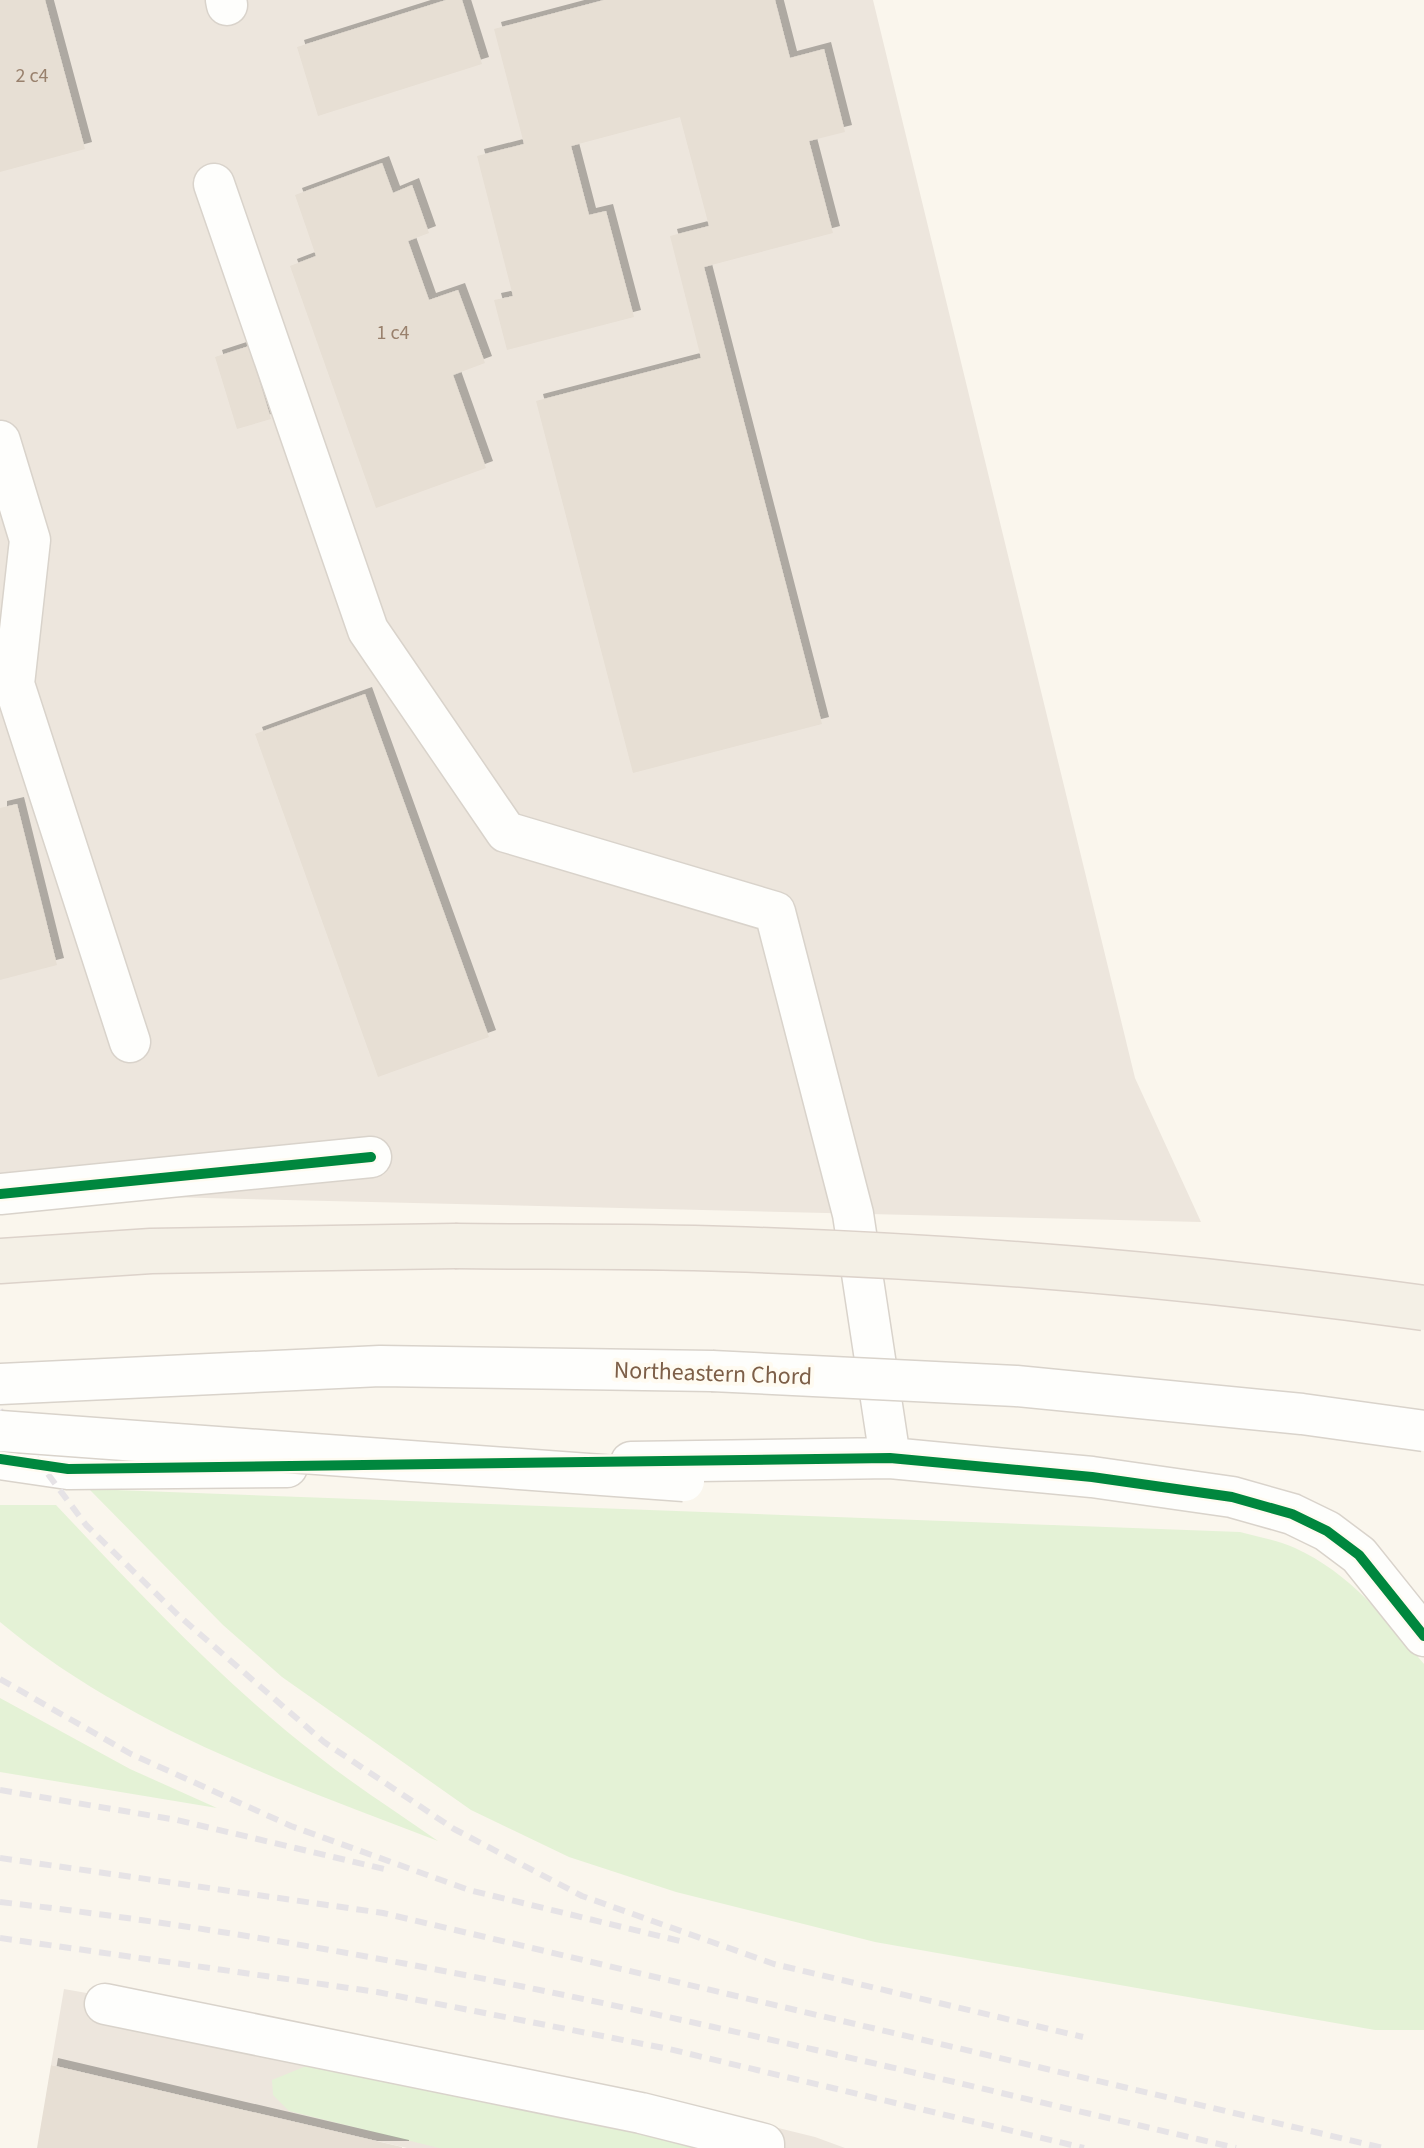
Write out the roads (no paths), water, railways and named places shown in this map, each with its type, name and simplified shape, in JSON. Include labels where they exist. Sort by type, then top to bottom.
[{"type":"main road","points":[[0,1261],[151,1251],[392,1245],[730,1249],[1038,1267],[1332,1295],[1424,1308]]},
{"type":"street","points":[[214,184],[368,630],[506,832],[775,912],[853,1214],[890,1458]]},
{"type":"street","points":[[0,441],[30,540],[14,684],[130,1042]]},
{"type":"street","points":[[0,1194],[371,1157]]},
{"type":"street","name":"Northeastern Chord","points":[[0,1384],[380,1366],[712,1371],[1016,1386],[1302,1414],[1424,1431]]},
{"type":"street","points":[[0,1431],[684,1481]]},
{"type":"street","points":[[0,1459],[84,1469],[890,1458],[1108,1479],[1232,1497],[1292,1514],[1327,1531],[1359,1555],[1424,1636]]},
{"type":"street","points":[[105,2004],[641,2113],[764,2144],[764,2148]]},
{"type":"railway","points":[[0,1410],[86,1525],[178,1615],[324,1742],[454,1829],[582,1896],[774,1964],[1083,2037]]},
{"type":"railway","points":[[0,1679],[131,1754],[291,1826],[469,1890],[680,1941]]},
{"type":"railway","points":[[0,1790],[177,1820],[384,1869]]},
{"type":"railway","points":[[0,1858],[383,1913],[1383,2148]]},
{"type":"railway","points":[[0,1902],[156,1922],[467,1975],[775,2041],[1236,2148]]},
{"type":"railway","points":[[0,1938],[377,1992],[669,2049],[1084,2148]]}]
